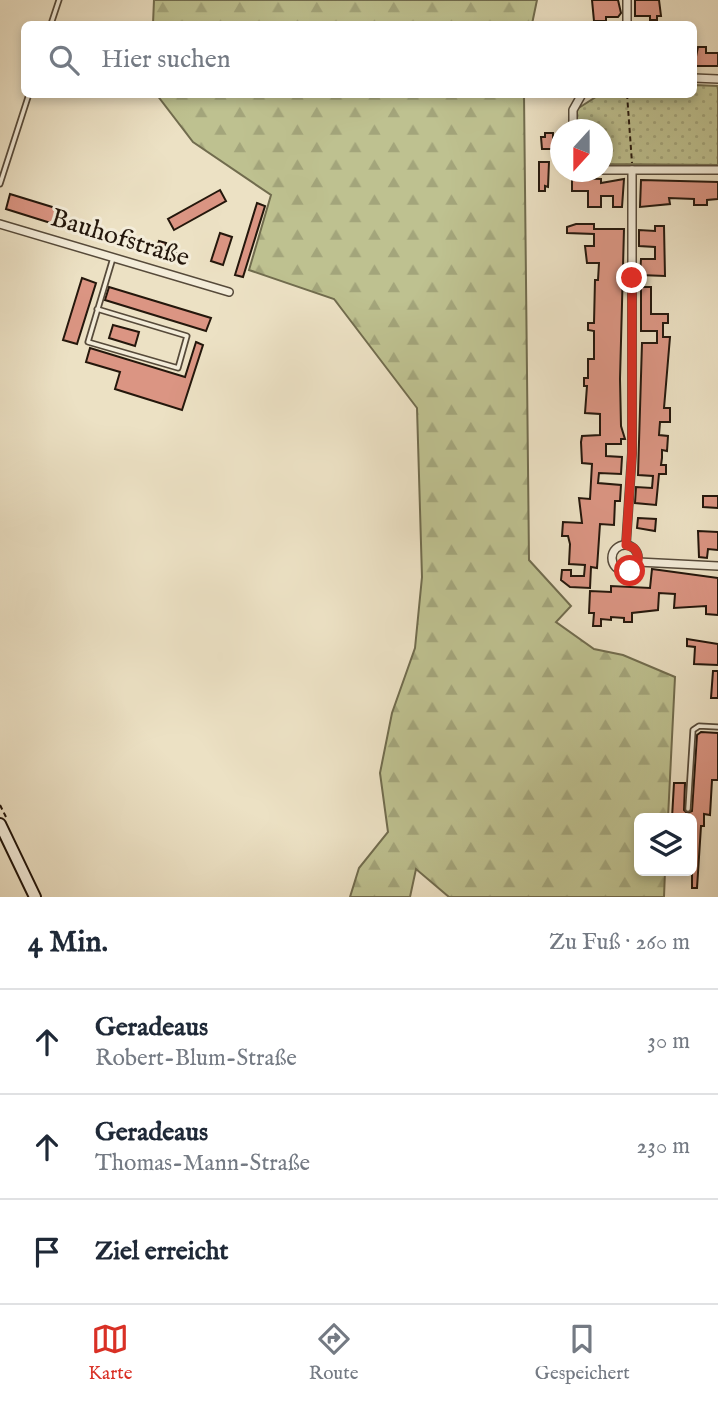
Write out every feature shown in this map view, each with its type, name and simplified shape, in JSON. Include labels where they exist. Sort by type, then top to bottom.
[{"type":"street","points":[[627,0],[627,21]]},
{"type":"street","points":[[697,78],[718,79]]},
{"type":"street","points":[[573,119],[573,110],[580,98]]},
{"type":"street","points":[[613,170],[718,170]]},
{"type":"street","points":[[626,545],[632,453],[632,170]]},
{"type":"street","name":"Bauhofstraße","points":[[0,224],[229,292]]},
{"type":"street","points":[[626,545],[634,548],[638,562],[630,571],[621,571],[614,566],[612,554],[617,547],[626,545]]},
{"type":"street","points":[[638,562],[718,566]]},
{"type":"street","points":[[0,824],[35,897]]},
{"type":"lane","points":[[52,21],[59,0]]},
{"type":"lane","points":[[0,184],[28,98]]},
{"type":"lane","points":[[97,309],[187,336],[178,368],[88,342],[97,309],[113,258]]},
{"type":"lane","points":[[688,809],[693,730],[699,726],[718,727]]},
{"type":"path","points":[[627,98],[632,160]]},
{"type":"green space","points":[[154,0],[537,0],[533,21],[153,21]]},
{"type":"green space","points":[[697,85],[718,86],[718,165],[613,164],[613,119],[577,119],[577,109],[594,98],[697,98]]},
{"type":"green space","points":[[159,98],[524,98],[529,560],[571,606],[556,622],[594,649],[623,655],[675,677],[668,813],[634,813],[634,876],[665,876],[664,897],[449,897],[416,869],[410,897],[350,897],[359,868],[388,832],[380,773],[392,713],[415,648],[422,577],[417,408],[334,299],[249,270],[271,195],[193,142]]},
{"type":"building","points":[[592,0],[618,0],[621,13],[618,17],[606,17],[606,21],[594,21]]},
{"type":"building","points":[[635,0],[659,0],[661,16],[657,16],[657,20],[650,20],[650,16],[635,16]]},
{"type":"building","points":[[698,47],[706,47],[706,53],[718,53],[718,66],[697,66]]},
{"type":"building","points":[[545,133],[550,133],[550,149],[542,149],[541,137],[545,137]]},
{"type":"building","points":[[539,162],[549,162],[548,187],[545,186],[545,191],[539,191]]},
{"type":"building","points":[[624,179],[622,207],[613,207],[613,196],[601,196],[601,207],[588,207],[588,191],[572,191],[572,182],[601,183]]},
{"type":"building","points":[[641,180],[718,182],[718,199],[707,200],[707,205],[694,205],[694,199],[669,198],[670,204],[640,207]]},
{"type":"building","points":[[220,190],[226,201],[174,230],[168,219]]},
{"type":"building","points":[[10,194],[62,210],[57,225],[6,209]]},
{"type":"building","points":[[257,203],[265,206],[243,277],[235,275]]},
{"type":"building","points":[[594,224],[594,229],[624,229],[620,379],[621,426],[625,439],[621,439],[621,444],[606,444],[606,456],[622,457],[621,474],[599,473],[598,483],[621,485],[620,501],[615,501],[614,525],[600,524],[597,568],[591,567],[590,588],[570,587],[561,580],[562,570],[571,570],[571,576],[584,576],[585,565],[569,564],[570,544],[568,536],[562,536],[563,522],[582,523],[579,498],[590,499],[592,464],[582,463],[582,436],[600,435],[600,414],[585,413],[587,386],[584,386],[584,378],[588,378],[588,359],[594,359],[594,331],[588,330],[588,323],[594,323],[595,280],[598,280],[599,263],[587,263],[585,246],[594,246],[594,234],[567,233],[567,227]]},
{"type":"building","points":[[655,226],[664,226],[665,276],[640,275],[641,259],[655,259],[655,247],[639,246],[639,230],[655,231]]},
{"type":"building","points":[[220,233],[232,237],[223,265],[211,261]]},
{"type":"building","points":[[159,241],[166,243],[164,249],[189,257],[187,264],[155,254]]},
{"type":"building","points":[[82,278],[96,283],[77,344],[63,340]]},
{"type":"building","points":[[109,287],[211,318],[206,331],[105,300]]},
{"type":"building","points":[[641,287],[651,287],[651,314],[668,314],[668,323],[663,323],[663,337],[670,337],[664,408],[670,408],[670,422],[660,422],[659,435],[668,436],[667,451],[662,450],[661,465],[666,465],[666,474],[659,474],[656,505],[635,503],[636,487],[652,488],[653,476],[638,475],[642,343],[657,343],[657,331],[641,331]]},
{"type":"building","points":[[113,325],[139,332],[135,346],[109,338]]},
{"type":"building","points":[[196,342],[203,345],[182,410],[115,389],[120,372],[86,362],[90,348],[185,377]]},
{"type":"building","points":[[703,496],[718,496],[718,508],[703,507]]},
{"type":"building","points":[[638,518],[656,519],[655,531],[637,528]]},
{"type":"building","points":[[698,531],[718,532],[718,550],[708,549],[707,558],[699,557]]},
{"type":"building","points":[[652,569],[718,578],[718,615],[706,614],[706,606],[674,608],[675,594],[659,593],[658,610],[632,613],[632,622],[611,617],[611,620],[601,619],[601,626],[593,626],[594,613],[589,613],[590,591],[611,592],[611,586],[650,588]]},
{"type":"building","points":[[687,639],[718,644],[718,665],[694,664],[695,647],[687,646]]},
{"type":"building","points":[[713,671],[718,671],[718,698],[711,698]]},
{"type":"building","points":[[701,732],[718,733],[718,780],[712,780],[710,815],[704,814],[704,826],[701,826],[697,888],[692,888],[692,876],[697,876],[697,813],[687,813],[692,811],[697,735]]},
{"type":"building","points":[[674,783],[685,783],[684,810],[687,813],[672,813]]},
{"type":"route","points":[[630,571],[636,566],[639,557],[634,548],[626,545],[632,453],[632,278]]}]
